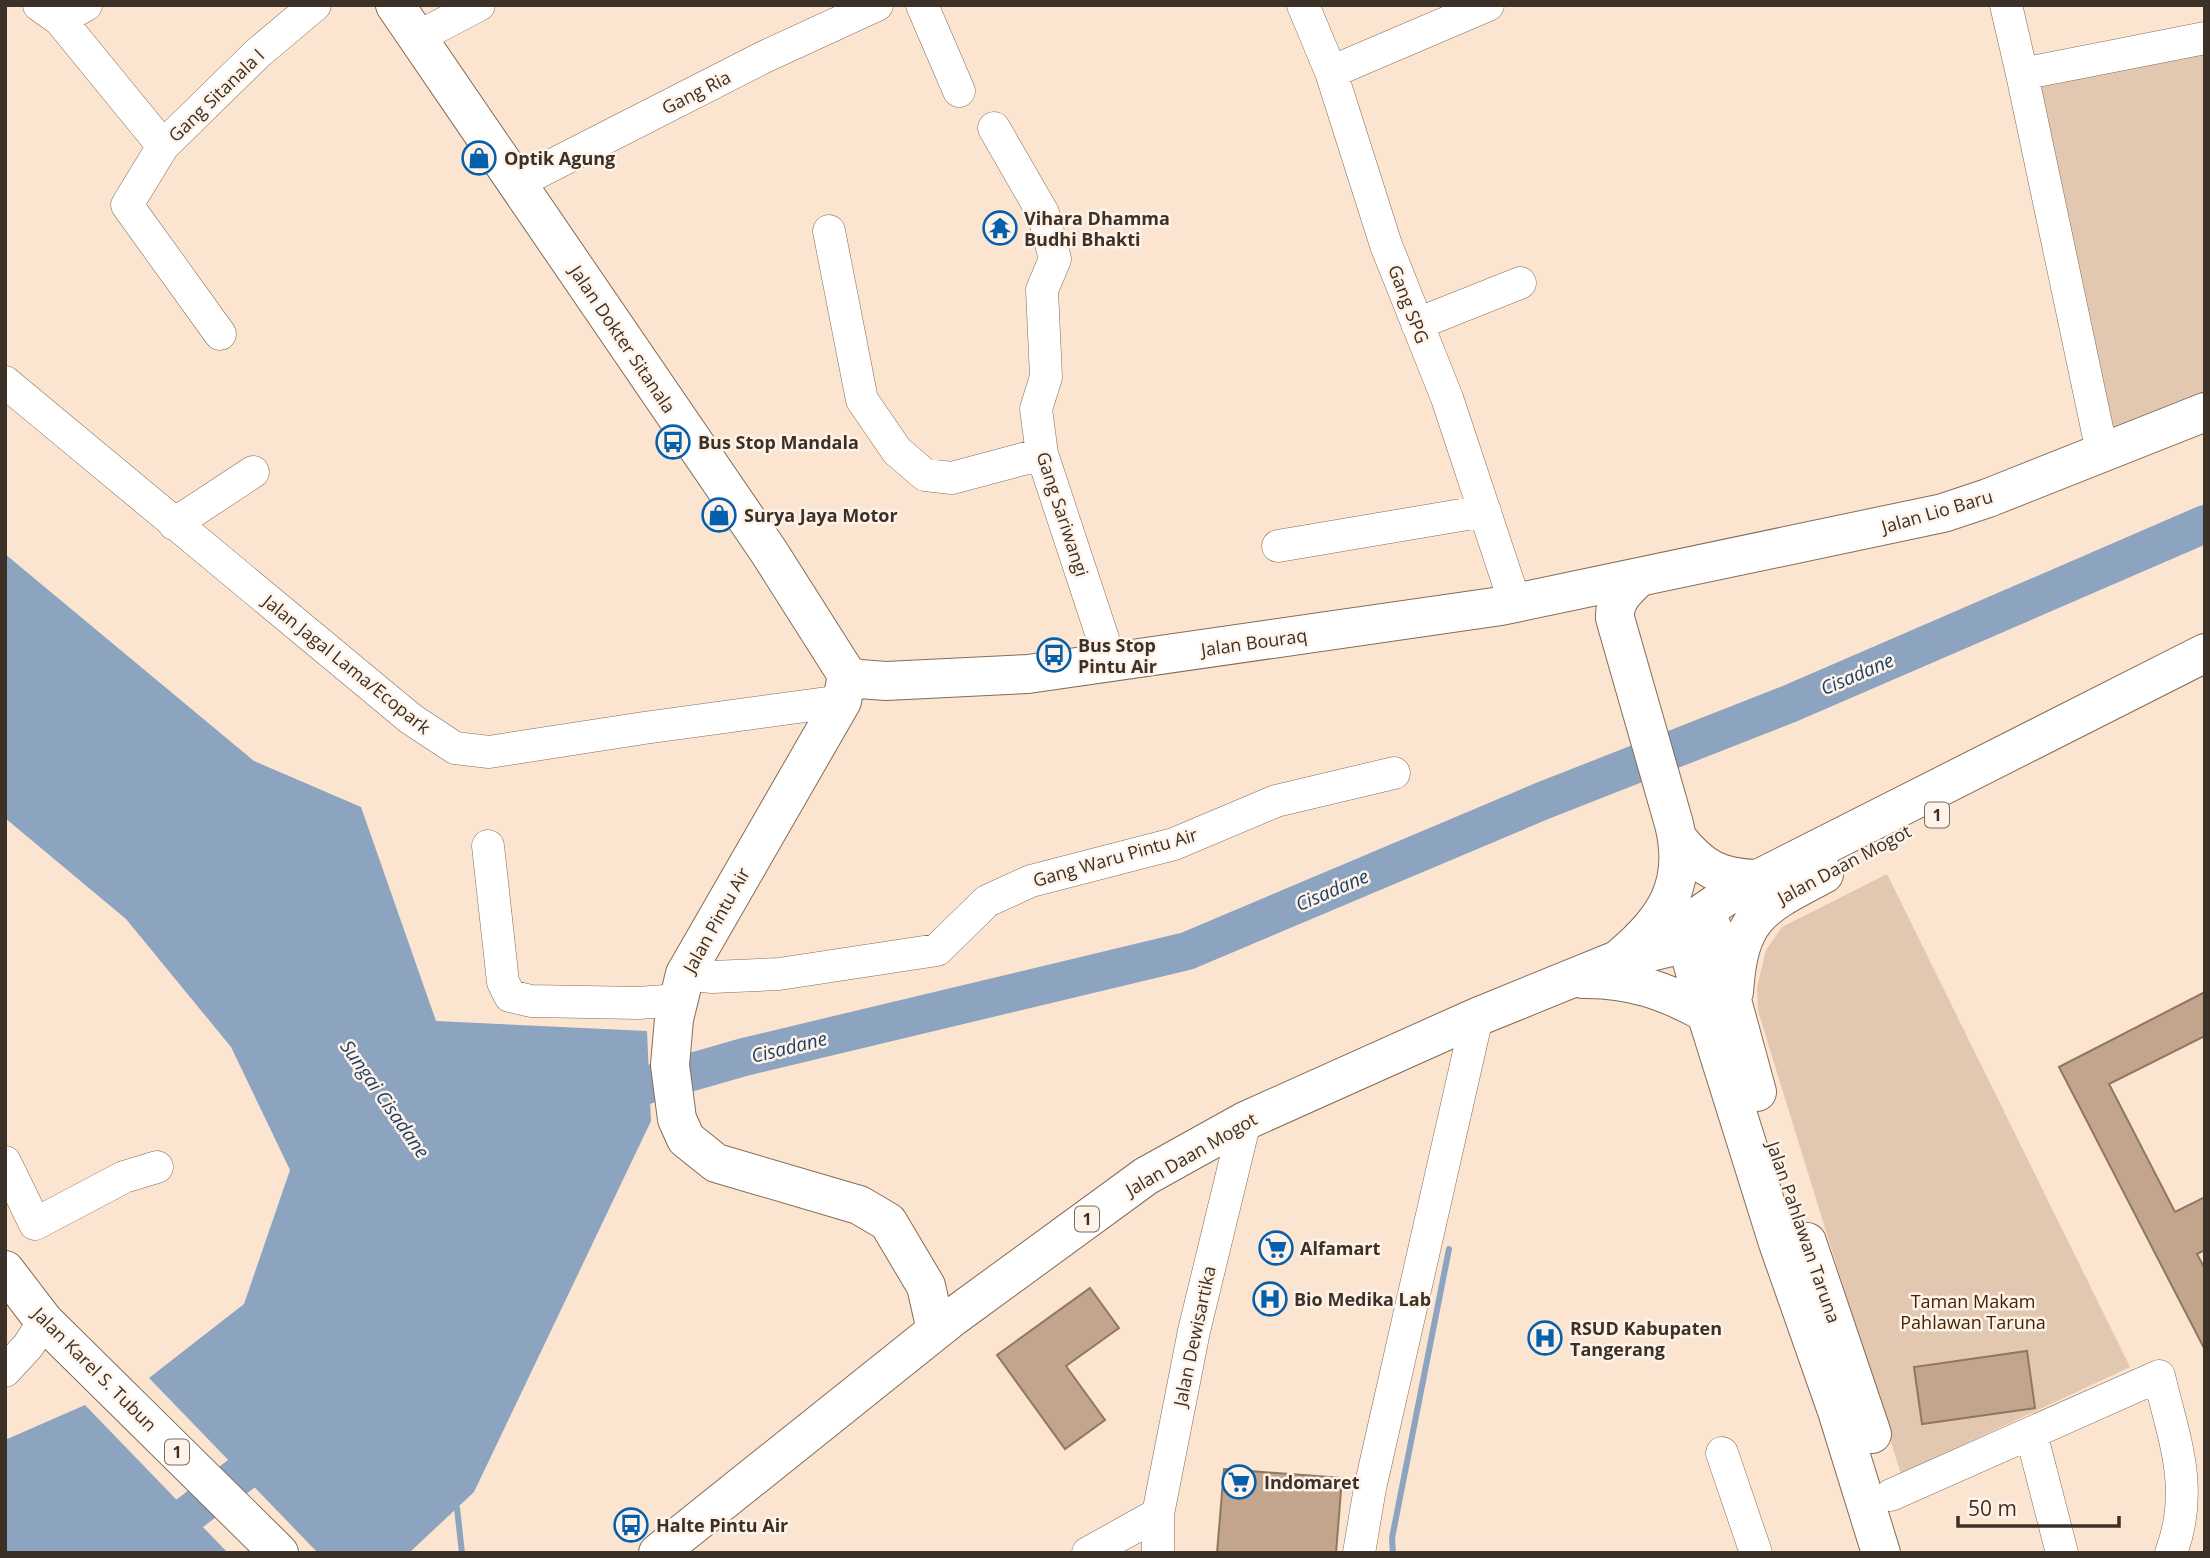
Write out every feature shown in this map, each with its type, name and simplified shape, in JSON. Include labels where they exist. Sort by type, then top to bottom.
[{"type":"main road","name":"Jalan Dokter Sitanala","points":[[395,5],[769,552],[844,688]]},
{"type":"main road","name":"Jalan Lio Baru","points":[[1648,576],[1943,513],[1988,498],[2205,412]]},
{"type":"main road","name":"Jalan Bouraq","points":[[844,688],[859,679],[886,681],[1028,674],[1111,663],[1515,603],[1648,576]]},
{"type":"main road","points":[[1617,960],[1647,935],[1662,915],[1673,892],[1678,867],[1676,832],[1614,607],[1618,598],[1648,576]]},
{"type":"main road","name":"Jalan Daan Mogot","points":[[658,1553],[936,1330],[1146,1176],[1245,1121],[1477,1017],[1617,960],[1703,947],[1691,925],[1707,909],[1758,878],[2205,653]]},
{"type":"main road","name":"Jalan Daan Mogot","points":[[1719,1009],[1735,980],[1745,935],[1755,918],[1768,905],[2205,679]]},
{"type":"main road","name":"Jalan Pintu Air","points":[[844,688],[679,997],[670,1065],[677,1119],[685,1139],[716,1164],[859,1205],[888,1222],[926,1286],[936,1330]]},
{"type":"main road","points":[[1676,832],[1693,858],[1713,871],[1735,878],[1758,878]]},
{"type":"main road","name":"Jalan Pahlawan Taruna","points":[[1703,947],[1778,1243],[1837,1411],[1881,1553]]},
{"type":"main road","points":[[1570,979],[1606,978],[1641,984],[1719,1009]]},
{"type":"main road","name":"Jalan Pahlawan Taruna","points":[[1719,1009],[1758,1094],[1854,1377],[1909,1553]]},
{"type":"main road","name":"Jalan Karel S. Tubun","points":[[5,1270],[44,1321],[279,1553]]},
{"type":"street","name":"Gang Sitanala I","points":[[220,334],[127,205],[163,146],[258,53],[315,5]]},
{"type":"street","points":[[416,38],[480,5]]},
{"type":"street","name":"Gang Ria","points":[[517,183],[764,57],[877,5]]},
{"type":"street","points":[[922,5],[960,91]]},
{"type":"street","name":"Gang SPG","points":[[1303,5],[1331,72],[1386,245],[1447,398],[1515,603]]},
{"type":"street","points":[[1331,72],[1488,5]]},
{"type":"street","points":[[2006,5],[2102,452]]},
{"type":"street","points":[[62,10],[163,146]]},
{"type":"street","points":[[2022,74],[2205,38]]},
{"type":"street","name":"Gang Sariwangi","points":[[995,128],[1043,213],[1055,259],[1042,290],[1046,377],[1037,409],[1042,454],[1111,663]]},
{"type":"street","points":[[830,231],[862,400],[897,451],[925,475],[952,478],[1042,454]]},
{"type":"street","points":[[1417,324],[1520,283]]},
{"type":"street","name":"Jalan Jagal Lama/Ecopark","points":[[5,382],[411,719],[455,748],[489,752],[644,728],[844,688]]},
{"type":"street","points":[[174,524],[253,472]]},
{"type":"street","points":[[1279,546],[1485,511]]},
{"type":"street","name":"Gang Waru Pintu Air","points":[[488,846],[503,982],[510,996],[545,1001],[639,1003],[679,997],[712,977],[779,974],[937,950],[986,901],[1031,881],[1174,844],[1276,802],[1394,774]]},
{"type":"street","points":[[1359,1553],[1370,1488],[1477,1017]]},
{"type":"street","name":"Jalan Dewisartika","points":[[1158,1553],[1158,1514],[1194,1331],[1245,1121]]},
{"type":"street","points":[[5,1162],[35,1224],[124,1177],[157,1167]]},
{"type":"street","points":[[5,1371],[28,1346],[44,1321]]},
{"type":"street","points":[[1891,1495],[2159,1376],[2182,1476],[2184,1497],[2181,1521],[2171,1553]]},
{"type":"street","points":[[2031,1433],[2062,1553]]},
{"type":"street","points":[[1722,1453],[1756,1553]]},
{"type":"street","points":[[1088,1553],[1158,1514]]},
{"type":"green space","points":[[2205,33],[2205,411],[2112,453],[2032,63]]},
{"type":"green space","name":"Taman Makam Pahlawan Taruna","points":[[1887,874],[2130,1367],[1901,1474],[1758,1011],[1757,987],[1766,950],[1782,927]]},
{"type":"water","points":[[5,554],[254,761],[361,807],[436,1021],[647,1031],[651,1121],[474,1492],[409,1553],[318,1553],[149,1378],[244,1304],[290,1170],[231,1047],[126,919],[5,818]]},
{"type":"water","points":[[85,1405],[228,1553],[5,1553],[5,1440]]},
{"type":"building","points":[[2205,992],[2205,1036],[2109,1084],[2175,1212],[2205,1197],[2205,1250],[2197,1254],[2205,1269],[2205,1350],[2059,1067]]},
{"type":"building","points":[[1090,1288],[1119,1328],[1066,1366],[1105,1420],[1065,1449],[997,1355]]},
{"type":"building","points":[[2027,1351],[2035,1408],[1922,1424],[1914,1367]]},
{"type":"building","points":[[1224,1469],[1342,1478],[1336,1553],[1217,1553]]},
{"type":"waterway","name":"Cisadane","points":[[598,1099],[744,1057],[1187,951],[1542,801],[1789,704],[2205,524]]},
{"type":"waterway","points":[[1393,1553],[1392,1538],[1449,1249]]},
{"type":"waterway","name":"Sungai Cisadane","points":[[138,1553],[284,1441]]},
{"type":"waterway","points":[[457,1508],[462,1553]]},
{"type":"place","name":"Optik Agung","points":[[479,158]]},
{"type":"place","name":"Vihara Dhamma Budhi Bhakti","points":[[1000,228]]},
{"type":"place","name":"Bus Stop Mandala","points":[[673,442]]},
{"type":"place","name":"Surya Jaya Motor","points":[[719,515]]},
{"type":"place","name":"Bus Stop Pintu Air","points":[[1054,655]]},
{"type":"place","name":"Alfamart","points":[[1276,1248]]},
{"type":"place","name":"Bio Medika Lab","points":[[1270,1299]]},
{"type":"place","name":"RSUD Kabupaten Tangerang","points":[[1545,1338]]},
{"type":"place","name":"Indomaret","points":[[1239,1482]]},
{"type":"place","name":"Halte Pintu Air","points":[[631,1525]]}]
